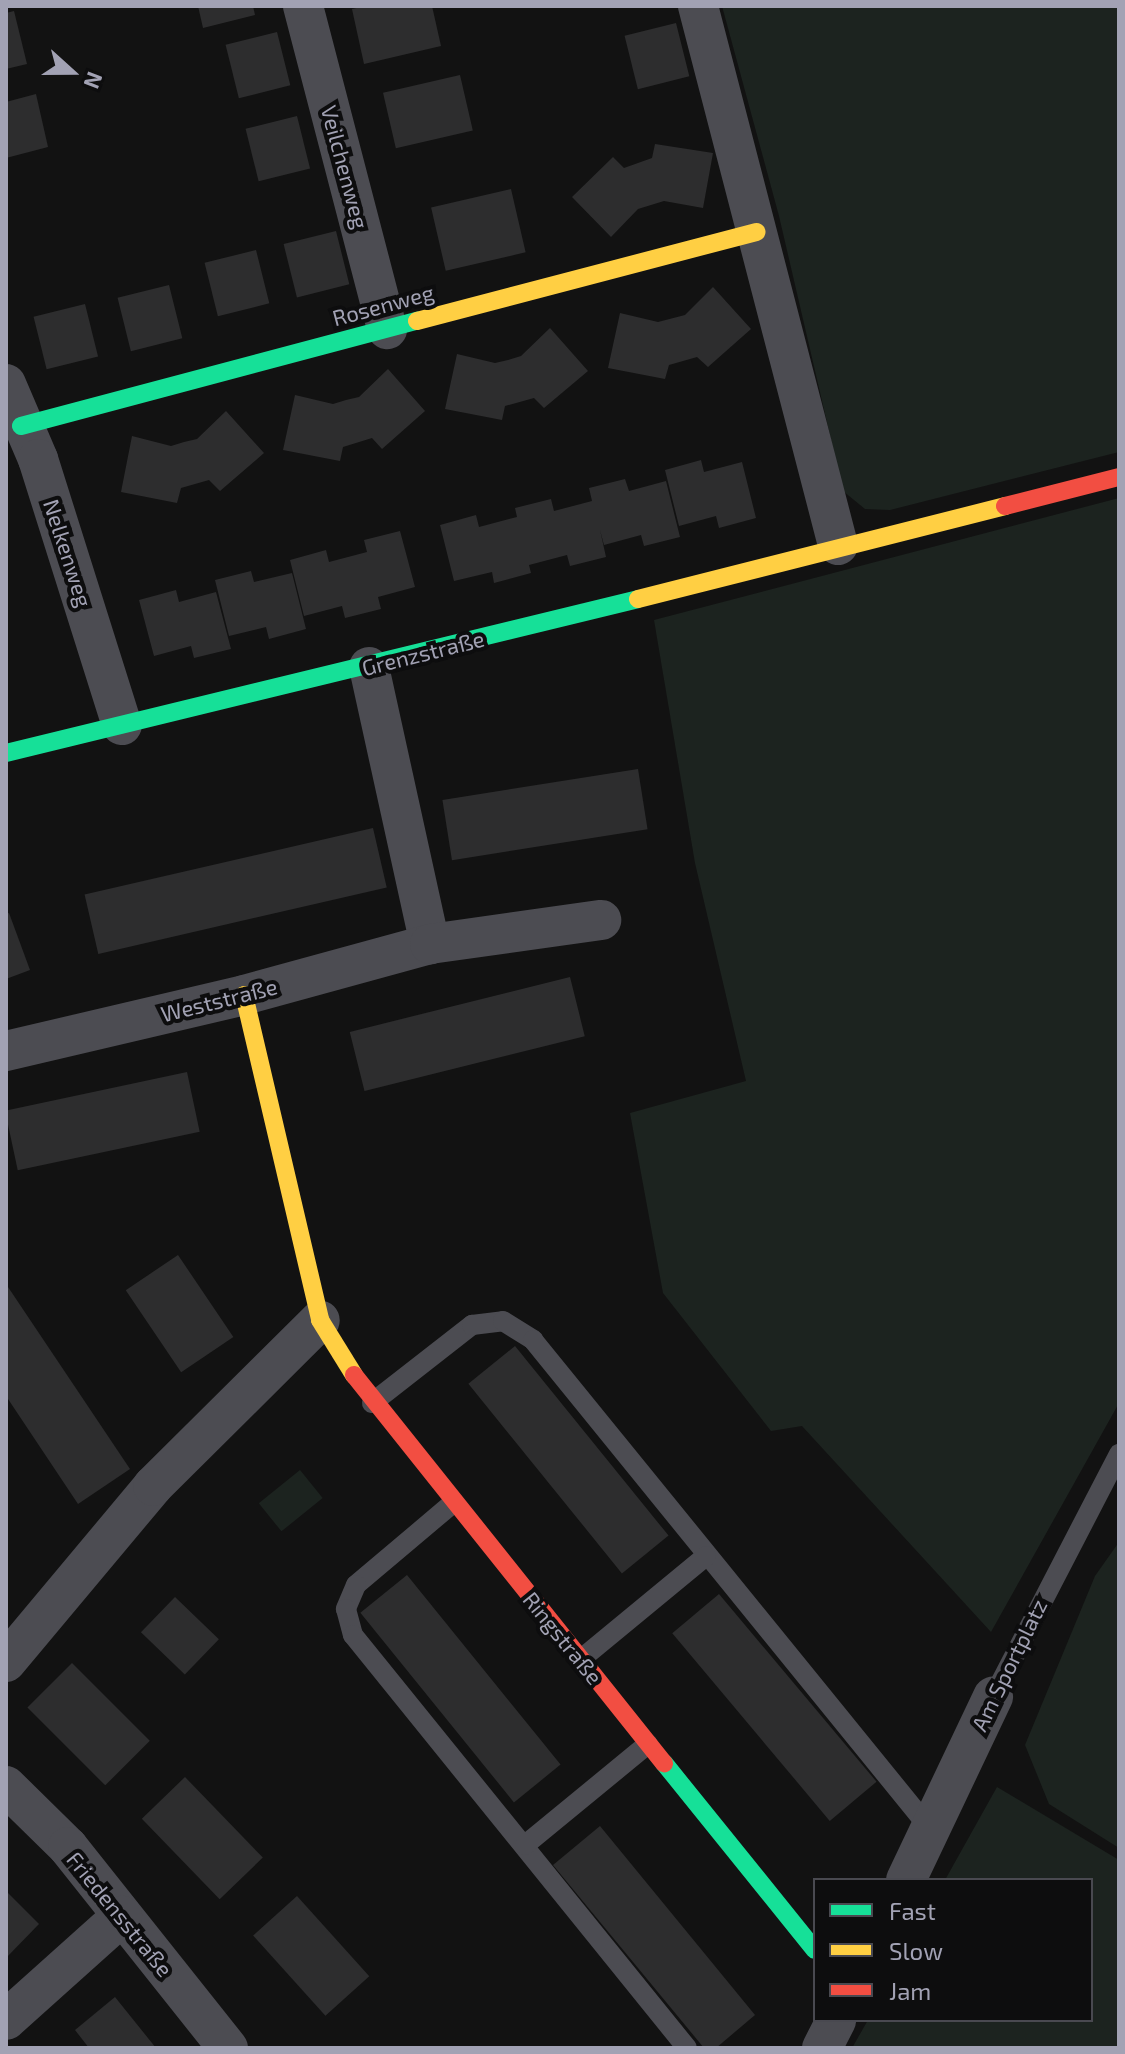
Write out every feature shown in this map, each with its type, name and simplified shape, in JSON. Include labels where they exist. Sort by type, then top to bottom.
[{"type":"street","name":"Veilchenweg","points":[[303,6],[387,329]]},
{"type":"street","points":[[698,6],[838,545]]},
{"type":"street","name":"Rosenweg","points":[[21,426],[757,232]]},
{"type":"street","name":"Nelkenweg","points":[[6,384],[21,426],[38,459],[122,725]]},
{"type":"street","name":"Grenzstraße","points":[[6,753],[369,667],[838,545],[1119,477]]},
{"type":"street","points":[[369,667],[430,944]]},
{"type":"street","name":"Weststraße","points":[[6,1051],[244,995],[430,944],[601,920]]},
{"type":"street","name":"Ringstraße","points":[[244,995],[320,1320],[372,1403],[813,1948]]},
{"type":"street","points":[[6,1662],[153,1486],[320,1320]]},
{"type":"street","name":"Am Sportplatz","points":[[907,1878],[993,1697]]},
{"type":"street","name":"Friedensstraße","points":[[6,1786],[68,1847],[228,2048]]},
{"type":"street","points":[[6,2020],[122,1916]]},
{"type":"street","points":[[822,2048],[835,2022]]},
{"type":"lane","points":[[372,1403],[472,1325],[503,1321],[533,1340],[931,1830]]},
{"type":"lane","name":"Am Sportplatz","points":[[993,1697],[1119,1454]]},
{"type":"lane","points":[[453,1503],[356,1585],[346,1609],[353,1635],[687,2048]]},
{"type":"lane","points":[[580,1660],[706,1556]]},
{"type":"lane","points":[[525,1845],[648,1744]]},
{"type":"shaded area","points":[[722,6],[1119,6],[1119,452],[890,510],[865,509],[843,491],[779,216]]},
{"type":"shaded area","points":[[1119,498],[1119,1403],[991,1632],[802,1426],[771,1431],[663,1293],[630,1113],[746,1081],[695,863],[654,620]]},
{"type":"shaded area","points":[[300,1470],[323,1498],[281,1531],[259,1503]]},
{"type":"shaded area","points":[[1119,1542],[1119,1848],[1049,1804],[1025,1745],[1095,1576]]},
{"type":"shaded area","points":[[997,1787],[1119,1860],[1119,2048],[852,2048],[867,2022],[1093,2022],[1093,1878],[946,1878]]},
{"type":"building","points":[[198,6],[253,6],[255,15],[203,28]]},
{"type":"building","points":[[365,6],[432,6],[441,46],[364,64],[352,9]]},
{"type":"building","points":[[14,11],[27,64],[6,69],[6,13]]},
{"type":"building","points":[[676,23],[689,76],[638,89],[625,36]]},
{"type":"building","points":[[277,32],[290,85],[239,98],[226,45]]},
{"type":"building","points":[[460,75],[473,131],[396,148],[383,93]]},
{"type":"building","points":[[36,94],[48,147],[6,158],[6,102]]},
{"type":"building","points":[[297,116],[310,168],[259,181],[246,129]]},
{"type":"building","points":[[655,144],[713,153],[703,208],[664,201],[638,209],[611,237],[572,197],[613,157],[624,168],[652,158]]},
{"type":"building","points":[[511,189],[526,252],[446,271],[431,207]]},
{"type":"building","points":[[336,231],[349,284],[297,297],[284,244]]},
{"type":"building","points":[[256,250],[269,303],[218,316],[205,263]]},
{"type":"building","points":[[169,285],[182,338],[131,351],[118,298]]},
{"type":"building","points":[[713,287],[751,329],[708,367],[697,357],[669,365],[665,379],[608,368],[620,313],[658,322],[685,315]]},
{"type":"building","points":[[85,304],[98,356],[47,369],[34,317]]},
{"type":"building","points":[[550,328],[588,371],[544,408],[534,398],[505,406],[502,420],[445,409],[457,354],[495,363],[508,360],[521,356]]},
{"type":"building","points":[[388,369],[425,411],[382,449],[372,438],[343,447],[340,461],[283,450],[295,395],[333,404],[359,397]]},
{"type":"building","points":[[226,411],[264,453],[220,491],[209,480],[181,488],[177,503],[121,492],[132,436],[171,446],[197,439]]},
{"type":"building","points":[[701,460],[704,472],[742,462],[756,518],[719,528],[716,516],[679,526],[665,470]]},
{"type":"building","points":[[625,479],[629,491],[666,481],[680,537],[644,546],[641,535],[604,545],[600,530],[606,557],[570,566],[567,555],[529,565],[531,573],[494,583],[492,572],[454,581],[440,525],[476,515],[479,527],[517,517],[515,508],[551,499],[554,511],[592,501],[589,488]]},
{"type":"building","points":[[400,531],[415,587],[378,597],[381,609],[345,618],[342,606],[304,616],[290,560],[326,550],[329,562],[367,552],[364,540]]},
{"type":"building","points":[[251,571],[254,582],[292,573],[306,629],[269,639],[266,627],[229,636],[215,580]]},
{"type":"building","points":[[176,590],[179,602],[216,592],[231,649],[194,658],[191,646],[154,656],[139,600]]},
{"type":"building","points":[[638,769],[648,829],[452,860],[442,800]]},
{"type":"building","points":[[373,828],[387,887],[98,954],[85,895]]},
{"type":"building","points":[[9,913],[30,970],[6,979],[6,914]]},
{"type":"building","points":[[570,977],[585,1036],[365,1091],[350,1032]]},
{"type":"building","points":[[187,1072],[200,1132],[18,1170],[6,1110]]},
{"type":"building","points":[[178,1255],[233,1337],[181,1372],[126,1290]]},
{"type":"building","points":[[6,1284],[130,1469],[78,1504],[6,1396]]},
{"type":"building","points":[[515,1346],[669,1536],[622,1573],[468,1384]]},
{"type":"building","points":[[407,1575],[561,1765],[514,1802],[360,1613]]},
{"type":"building","points":[[719,1594],[876,1782],[830,1821],[672,1633]]},
{"type":"building","points":[[175,1597],[219,1639],[185,1675],[141,1632]]},
{"type":"building","points":[[72,1663],[150,1741],[105,1785],[27,1708]]},
{"type":"building","points":[[185,1777],[263,1858],[220,1899],[142,1819]]},
{"type":"building","points":[[600,1826],[755,2015],[716,2048],[704,2048],[553,1865]]},
{"type":"building","points":[[6,1891],[39,1924],[6,1958]]},
{"type":"building","points":[[297,1896],[369,1976],[325,2016],[253,1935]]},
{"type":"building","points":[[115,1997],[156,2048],[89,2048],[75,2030]]},
{"type":"traffic: fast","points":[[21,426],[417,321]]},
{"type":"traffic: fast","points":[[6,753],[638,599]]},
{"type":"traffic: fast","points":[[664,1763],[813,1948]]},
{"type":"traffic: slow","points":[[417,321],[757,232]]},
{"type":"traffic: slow","points":[[638,599],[1005,506]]},
{"type":"traffic: slow","points":[[244,995],[320,1320],[354,1375]]},
{"type":"traffic: jam","points":[[1005,506],[1119,477]]},
{"type":"traffic: jam","points":[[354,1375],[664,1763]]}]
